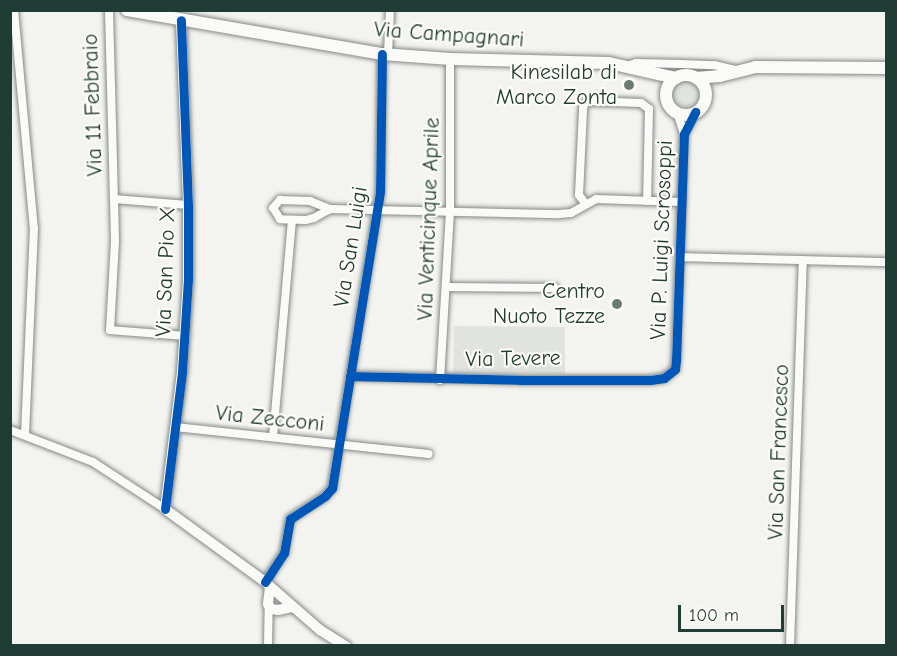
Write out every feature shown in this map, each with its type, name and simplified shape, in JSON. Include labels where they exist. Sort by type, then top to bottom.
[{"type":"main road","name":"Via Campagnari","points":[[128,10],[166,14],[184,21],[248,29],[385,54],[450,59],[609,63],[675,78]]},
{"type":"main road","name":"Via Campagnari","points":[[696,78],[767,67],[886,68]]},
{"type":"main road","name":"Via Campagnari","points":[[642,71],[655,80],[666,96]]},
{"type":"main road","points":[[705,97],[704,86],[696,78],[686,75],[675,78],[668,86],[666,96],[668,103],[677,112],[695,112],[705,97],[736,72]]},
{"type":"street","points":[[15,10],[34,228],[25,435]]},
{"type":"street","name":"Via 11 Febbraio","points":[[109,10],[115,241],[110,330],[185,336]]},
{"type":"street","name":"Via San Luigi","points":[[340,444],[382,162],[385,54],[390,10]]},
{"type":"street","name":"Via San Pio X","points":[[165,509],[185,336],[188,280],[188,206],[182,36],[184,21]]},
{"type":"street","name":"Via Venticinque Aprile","points":[[440,380],[450,212],[450,59]]},
{"type":"street","name":"Via Campagnari","points":[[627,66],[636,63],[681,63],[721,66],[736,72]]},
{"type":"street","points":[[585,203],[579,195],[583,110],[584,104],[589,102],[641,103],[649,109],[647,201]]},
{"type":"street","name":"Via P. Luigi Scrosoppi","points":[[673,371],[676,360],[684,134],[677,112]]},
{"type":"street","name":"Via P. Luigi Scrosoppi","points":[[684,134],[695,112]]},
{"type":"street","name":"Via 11 Febbraio","points":[[114,199],[188,206]]},
{"type":"street","points":[[330,209],[310,219],[280,219],[275,215],[273,208],[277,201],[310,201],[330,209],[559,214],[571,213],[585,203],[597,199],[681,202]]},
{"type":"street","points":[[273,437],[292,219]]},
{"type":"street","name":"Via P. Luigi Scrosoppi","points":[[680,257],[886,262]]},
{"type":"street","name":"Via San Francesco","points":[[790,645],[803,260]]},
{"type":"street","points":[[446,287],[555,288]]},
{"type":"street","name":"Via Tevere","points":[[350,376],[440,380],[650,380],[664,378],[673,371]]},
{"type":"street","name":"Via Zecconi","points":[[175,427],[340,444],[332,488],[325,496],[290,519],[275,601]]},
{"type":"street","points":[[10,430],[93,462],[165,509],[275,601],[346,645]]},
{"type":"street","points":[[340,444],[429,454]]},
{"type":"street","points":[[268,645],[275,601]]},
{"type":"shaded area","points":[[686,81],[695,85],[699,94],[695,103],[686,107],[677,103],[673,94],[677,85]]},
{"type":"shaded area","points":[[454,326],[565,327],[565,374],[453,373]]},
{"type":"cycle path","points":[[165,509],[182,372],[188,280],[188,205],[181,20]]},
{"type":"cycle path","points":[[265,582],[284,553],[290,519],[325,496],[332,488],[380,191],[382,54]]},
{"type":"cycle path","points":[[350,376],[520,380],[650,380],[664,378],[675,369],[684,134],[695,112]]},
{"type":"place","name":"Kinesilab di Marco Zonta","points":[[629,85]]},
{"type":"place","name":"Centro Nuoto Tezze","points":[[617,304]]}]
